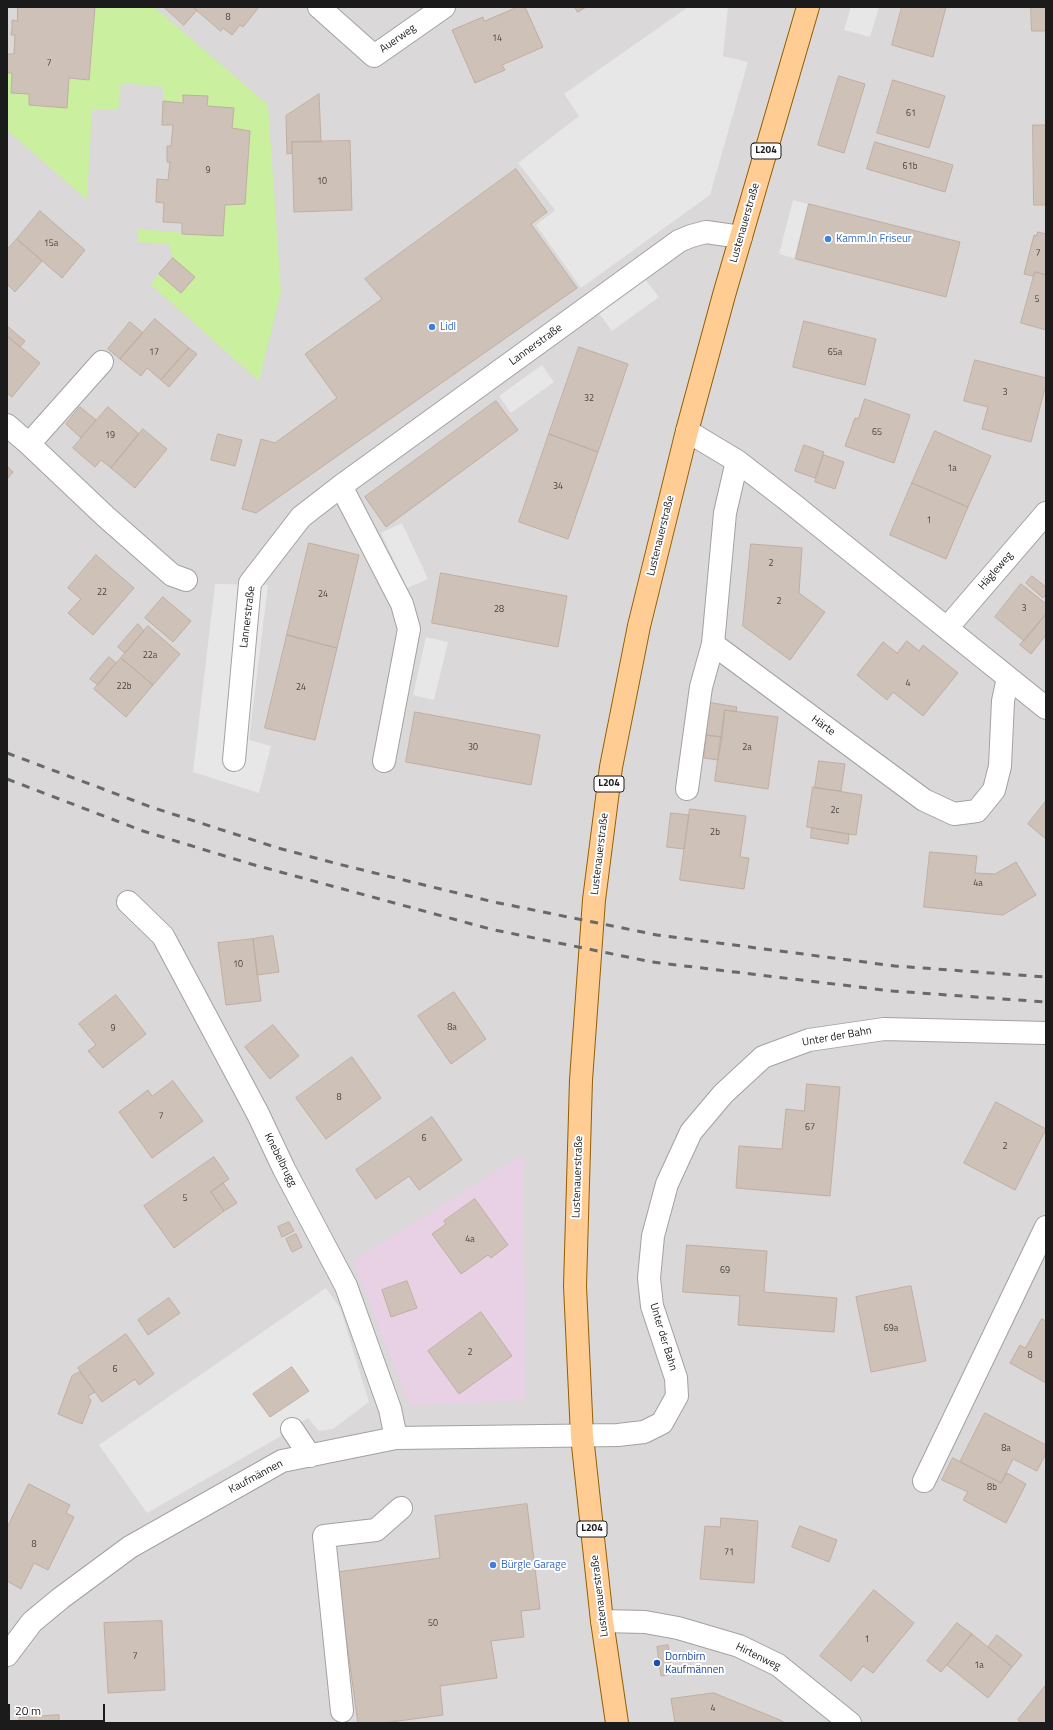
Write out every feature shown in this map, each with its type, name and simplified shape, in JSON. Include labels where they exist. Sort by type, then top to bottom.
[{"type":"main road","name":"Lustenauerstraße","points":[[618,1723],[602,1621],[582,1436],[575,1286],[581,1080],[594,900],[611,767],[639,626],[687,431],[808,7]]},
{"type":"street","name":"Auerweg","points":[[319,7],[374,56],[444,7]]},
{"type":"street","name":"Lannerstraße","points":[[234,760],[250,583],[301,517],[341,486],[679,242],[691,236],[706,232],[741,238]]},
{"type":"street","points":[[29,444],[102,362]]},
{"type":"street","points":[[7,425],[105,516],[172,575],[186,580]]},
{"type":"street","points":[[687,431],[737,462],[790,502],[1046,708]]},
{"type":"street","points":[[687,789],[701,687],[713,644],[725,513],[737,462]]},
{"type":"street","points":[[341,486],[402,604],[409,629],[384,761]]},
{"type":"street","name":"Hägleweg","points":[[947,628],[1046,513]]},
{"type":"street","name":"Härte","points":[[713,644],[924,800],[954,814],[978,811],[994,790],[1000,766],[1003,701],[1008,678]]},
{"type":"street","name":"Knebelbrugg","points":[[128,902],[163,936],[258,1114],[284,1169],[346,1286],[390,1409],[396,1438]]},
{"type":"street","name":"Unter der Bahn","points":[[582,1436],[618,1435],[644,1432],[662,1423],[672,1407],[677,1396],[676,1378],[652,1306],[649,1278],[653,1236],[667,1184],[691,1132],[723,1094],[763,1057],[809,1040],[884,1029],[1046,1033]]},
{"type":"street","points":[[924,1481],[1046,1227]]},
{"type":"street","points":[[292,1429],[310,1456]]},
{"type":"street","name":"Kaufmännen","points":[[7,1655],[32,1622],[61,1598],[135,1544],[282,1461],[396,1438],[582,1436]]},
{"type":"street","points":[[342,1711],[324,1536],[376,1530],[401,1508]]},
{"type":"street","name":"Hirtenweg","points":[[602,1621],[645,1622],[739,1646],[778,1665],[850,1723]]},
{"type":"shaded area","points":[[7,7],[1046,7],[1046,1723],[7,1723]]},
{"type":"shaded area","points":[[688,7],[728,7],[723,56],[748,62],[710,195],[581,288],[536,225],[555,210],[518,163],[579,116],[564,94]]},
{"type":"shaded area","points":[[851,7],[879,7],[870,37],[844,30]]},
{"type":"shaded area","points":[[793,200],[808,204],[794,258],[779,254]]},
{"type":"shaded area","points":[[644,278],[659,297],[612,331],[598,312]]},
{"type":"shaded area","points":[[542,365],[554,382],[511,413],[499,396]]},
{"type":"shaded area","points":[[402,523],[428,579],[407,588],[381,533]]},
{"type":"shaded area","points":[[215,584],[268,585],[249,740],[271,746],[259,793],[193,772]]},
{"type":"shaded area","points":[[426,637],[448,642],[434,700],[413,695]]},
{"type":"shaded area","points":[[523,1154],[526,1400],[409,1405],[353,1261]]},
{"type":"shaded area","points":[[326,1288],[340,1308],[369,1402],[333,1429],[319,1431],[308,1418],[281,1436],[147,1513],[99,1445]]},
{"type":"green space","points":[[95,7],[154,7],[268,105],[281,292],[259,381],[150,284],[159,274],[181,293],[195,277],[173,258],[169,244],[137,242],[138,229],[223,236],[225,205],[245,204],[250,131],[232,128],[233,108],[207,106],[207,96],[184,95],[183,103],[163,101],[163,87],[121,83],[118,110],[92,110],[87,200],[7,130],[7,73],[12,73],[11,93],[29,94],[29,105],[66,108],[69,78],[89,80]]},
{"type":"building","points":[[18,7],[95,7],[89,80],[69,78],[67,108],[29,105],[29,94],[11,93],[12,73],[7,73],[7,54],[14,54],[15,35],[11,35],[12,20],[17,21]]},
{"type":"building","points":[[164,7],[193,7],[197,10],[184,25]]},
{"type":"building","points":[[193,7],[259,7],[243,27],[240,25],[232,35],[223,28],[221,31]]},
{"type":"building","points":[[518,7],[525,7],[543,47],[502,65],[505,70],[475,83],[452,30],[483,17],[484,21]]},
{"type":"building","points":[[575,7],[586,7],[578,12]]},
{"type":"building","points":[[902,7],[946,7],[933,57],[892,45]]},
{"type":"building","points":[[1031,7],[1046,7],[1046,31],[1032,31]]},
{"type":"building","points":[[839,76],[865,84],[844,153],[818,145]]},
{"type":"building","points":[[893,80],[945,96],[929,148],[877,133]]},
{"type":"building","points":[[319,94],[321,142],[292,142],[292,153],[287,154],[286,116]]},
{"type":"building","points":[[183,95],[208,96],[207,106],[234,108],[232,128],[250,131],[245,204],[225,205],[223,236],[182,234],[182,223],[163,222],[164,203],[156,202],[157,179],[168,180],[170,162],[167,162],[167,146],[171,146],[173,125],[162,125],[163,101],[183,103]]},
{"type":"building","points":[[1033,125],[1046,125],[1046,205],[1034,205]]},
{"type":"building","points":[[350,141],[352,210],[294,212],[292,142]]},
{"type":"building","points":[[875,142],[953,165],[945,192],[867,169]]},
{"type":"building","name":"Lidl","points":[[516,169],[547,212],[531,224],[577,288],[256,513],[242,509],[261,439],[275,443],[337,398],[305,354],[382,299],[365,279]]},
{"type":"building","points":[[809,204],[960,242],[946,297],[796,259]]},
{"type":"building","points":[[40,211],[85,250],[62,278],[17,239]]},
{"type":"building","points":[[1038,232],[1046,234],[1046,275],[1035,272],[1033,276],[1024,274],[1034,235],[1036,236]]},
{"type":"building","points":[[17,239],[42,261],[15,292],[7,284],[7,250]]},
{"type":"building","points":[[173,258],[195,277],[181,293],[159,274]]},
{"type":"building","points":[[1035,272],[1046,275],[1046,330],[1021,323]]},
{"type":"building","points":[[155,319],[189,348],[161,380],[147,368],[141,376],[120,359]]},
{"type":"building","points":[[804,321],[876,339],[865,385],[793,367]]},
{"type":"building","points":[[130,322],[143,333],[120,359],[108,349]]},
{"type":"building","points":[[7,326],[25,341],[20,347],[7,336]]},
{"type":"building","points":[[7,336],[40,363],[12,397],[7,393]]},
{"type":"building","points":[[579,347],[628,364],[598,452],[549,434]]},
{"type":"building","points":[[189,348],[197,354],[169,387],[161,380]]},
{"type":"building","points":[[975,360],[1046,378],[1046,384],[1031,442],[982,429],[988,407],[964,401]]},
{"type":"building","points":[[865,399],[910,415],[894,463],[845,446],[855,418],[858,419]]},
{"type":"building","points":[[496,401],[518,430],[386,527],[365,497]]},
{"type":"building","points":[[80,407],[96,420],[81,438],[66,424]]},
{"type":"building","points":[[108,407],[139,434],[111,468],[101,460],[95,467],[73,448]]},
{"type":"building","points":[[143,429],[167,449],[135,488],[111,468]]},
{"type":"building","points":[[935,431],[991,456],[968,507],[912,483]]},
{"type":"building","points":[[218,434],[242,440],[235,466],[211,460]]},
{"type":"building","points":[[549,434],[598,452],[568,539],[519,522]]},
{"type":"building","points":[[804,445],[824,452],[815,478],[795,471]]},
{"type":"building","points":[[824,455],[844,462],[835,489],[815,482]]},
{"type":"building","points":[[7,466],[13,472],[7,479]]},
{"type":"building","points":[[912,483],[968,507],[946,559],[890,535]]},
{"type":"building","points":[[309,543],[359,555],[337,648],[287,635]]},
{"type":"building","points":[[751,544],[802,548],[799,593],[825,612],[790,660],[743,626]]},
{"type":"building","points":[[96,555],[134,588],[93,635],[68,613],[81,599],[68,588]]},
{"type":"building","points":[[441,573],[567,596],[558,647],[432,623]]},
{"type":"building","points":[[1032,576],[1046,587],[1046,594],[1043,598],[1026,583]]},
{"type":"building","points":[[1021,584],[1046,604],[1046,614],[1024,641],[995,617]]},
{"type":"building","points":[[163,597],[191,621],[173,642],[145,618]]},
{"type":"building","points":[[1046,614],[1046,635],[1031,654],[1020,645]]},
{"type":"building","points":[[138,624],[144,631],[125,653],[118,647]]},
{"type":"building","points":[[148,626],[180,654],[153,685],[121,658]]},
{"type":"building","points":[[287,635],[337,648],[315,740],[265,728]]},
{"type":"building","points":[[907,641],[919,651],[923,645],[958,673],[923,716],[893,692],[887,700],[857,675],[883,642],[897,653]]},
{"type":"building","points":[[109,657],[116,663],[98,685],[90,679]]},
{"type":"building","points":[[121,658],[153,685],[126,717],[94,689]]},
{"type":"building","points":[[707,702],[737,707],[736,712],[725,710],[722,737],[703,735]]},
{"type":"building","points":[[725,710],[778,717],[768,789],[715,781]]},
{"type":"building","points":[[415,712],[540,735],[531,785],[406,762]]},
{"type":"building","points":[[707,735],[722,737],[718,760],[704,758]]},
{"type":"building","points":[[819,761],[845,764],[841,791],[815,788]]},
{"type":"building","points":[[813,787],[862,795],[856,835],[807,827]]},
{"type":"building","points":[[1046,801],[1046,839],[1028,824]]},
{"type":"building","points":[[690,809],[746,816],[740,857],[749,858],[744,889],[680,880]]},
{"type":"building","points":[[671,813],[689,815],[684,849],[667,847]]},
{"type":"building","points":[[812,828],[849,834],[848,844],[811,838]]},
{"type":"building","points":[[930,852],[977,856],[975,873],[995,874],[1016,862],[1036,895],[1003,915],[924,907]]},
{"type":"building","points":[[273,936],[279,972],[257,975],[253,939]]},
{"type":"building","points":[[253,939],[261,1001],[226,1005],[218,943]]},
{"type":"building","points":[[454,992],[486,1039],[451,1064],[418,1016]]},
{"type":"building","points":[[116,995],[146,1034],[103,1068],[88,1051],[96,1045],[79,1024]]},
{"type":"building","points":[[273,1025],[299,1056],[270,1079],[245,1047]]},
{"type":"building","points":[[352,1057],[381,1098],[326,1139],[296,1098]]},
{"type":"building","points":[[173,1081],[203,1121],[152,1158],[119,1112],[148,1090],[152,1096]]},
{"type":"building","points":[[807,1084],[840,1087],[830,1196],[736,1188],[739,1146],[782,1149],[786,1109],[804,1111]]},
{"type":"building","points":[[996,1102],[1046,1129],[1015,1190],[964,1163]]},
{"type":"building","points":[[432,1117],[462,1160],[419,1190],[409,1176],[376,1199],[356,1170]]},
{"type":"building","points":[[214,1157],[229,1179],[211,1192],[224,1211],[174,1248],[144,1206]]},
{"type":"building","points":[[223,1183],[237,1203],[224,1211],[211,1192]]},
{"type":"building","points":[[475,1199],[508,1245],[491,1258],[488,1255],[461,1274],[432,1234],[446,1224],[444,1221]]},
{"type":"building","points":[[289,1222],[294,1231],[282,1237],[278,1227]]},
{"type":"building","points":[[296,1234],[302,1247],[292,1252],[286,1239]]},
{"type":"building","points":[[687,1245],[767,1251],[764,1292],[837,1298],[834,1332],[738,1325],[740,1296],[683,1292]]},
{"type":"building","points":[[407,1281],[417,1308],[391,1317],[382,1290]]},
{"type":"building","points":[[911,1286],[926,1361],[871,1372],[856,1297]]},
{"type":"building","points":[[169,1298],[180,1313],[148,1335],[138,1320]]},
{"type":"building","points":[[481,1312],[512,1356],[459,1394],[428,1351]]},
{"type":"building","points":[[1042,1319],[1046,1321],[1046,1383],[1010,1363],[1020,1345],[1025,1348]]},
{"type":"building","points":[[126,1334],[154,1374],[139,1385],[135,1379],[102,1402],[78,1368]]},
{"type":"building","points":[[292,1367],[309,1391],[270,1417],[253,1394]]},
{"type":"building","points":[[80,1372],[95,1392],[88,1396],[91,1401],[82,1424],[58,1414],[72,1376]]},
{"type":"building","points":[[985,1413],[1046,1445],[1046,1453],[1037,1471],[1013,1459],[1001,1483],[960,1462]]},
{"type":"building","points":[[953,1458],[1001,1483],[1007,1473],[1026,1484],[1006,1523],[963,1500],[968,1492],[942,1480]]},
{"type":"building","points":[[29,1484],[70,1505],[66,1513],[74,1517],[48,1570],[34,1563],[21,1589],[7,1581],[7,1528]]},
{"type":"building","points":[[527,1504],[540,1609],[521,1611],[524,1637],[491,1641],[497,1678],[440,1686],[443,1715],[383,1723],[358,1723],[337,1572],[440,1558],[435,1516]]},
{"type":"building","points":[[721,1518],[758,1521],[754,1583],[700,1579],[705,1526],[720,1527]]},
{"type":"building","points":[[800,1526],[837,1540],[829,1562],[792,1547]]},
{"type":"building","points":[[874,1590],[914,1623],[873,1673],[863,1666],[851,1681],[820,1656]]},
{"type":"building","points":[[162,1621],[165,1690],[108,1693],[104,1623]]},
{"type":"building","points":[[957,1623],[972,1634],[941,1672],[927,1661]]},
{"type":"building","points":[[972,1634],[1012,1667],[988,1698],[947,1665]]},
{"type":"building","points":[[997,1635],[1022,1655],[1012,1667],[988,1647]]},
{"type":"building","points":[[668,1645],[672,1674],[661,1676],[657,1647]]},
{"type":"building","points":[[1046,1685],[1046,1723],[1022,1723],[1018,1720]]},
{"type":"building","points":[[714,1693],[785,1723],[675,1723],[671,1699]]},
{"type":"building","points":[[59,1715],[59,1723],[19,1723],[19,1718]]},
{"type":"railway","points":[[7,753],[151,807],[278,848],[494,902],[657,935],[895,966],[1046,977]]},
{"type":"railway","points":[[7,779],[143,831],[251,864],[490,929],[652,962],[892,991],[1046,1002]]},
{"type":"place","name":"Kamm.In Friseur","points":[[828,239]]},
{"type":"place","name":"Lidl","points":[[432,327]]},
{"type":"place","name":"Bürgle Garage","points":[[493,1565]]},
{"type":"place","name":"Dornbirn Kaufmännen","points":[[657,1663]]}]
